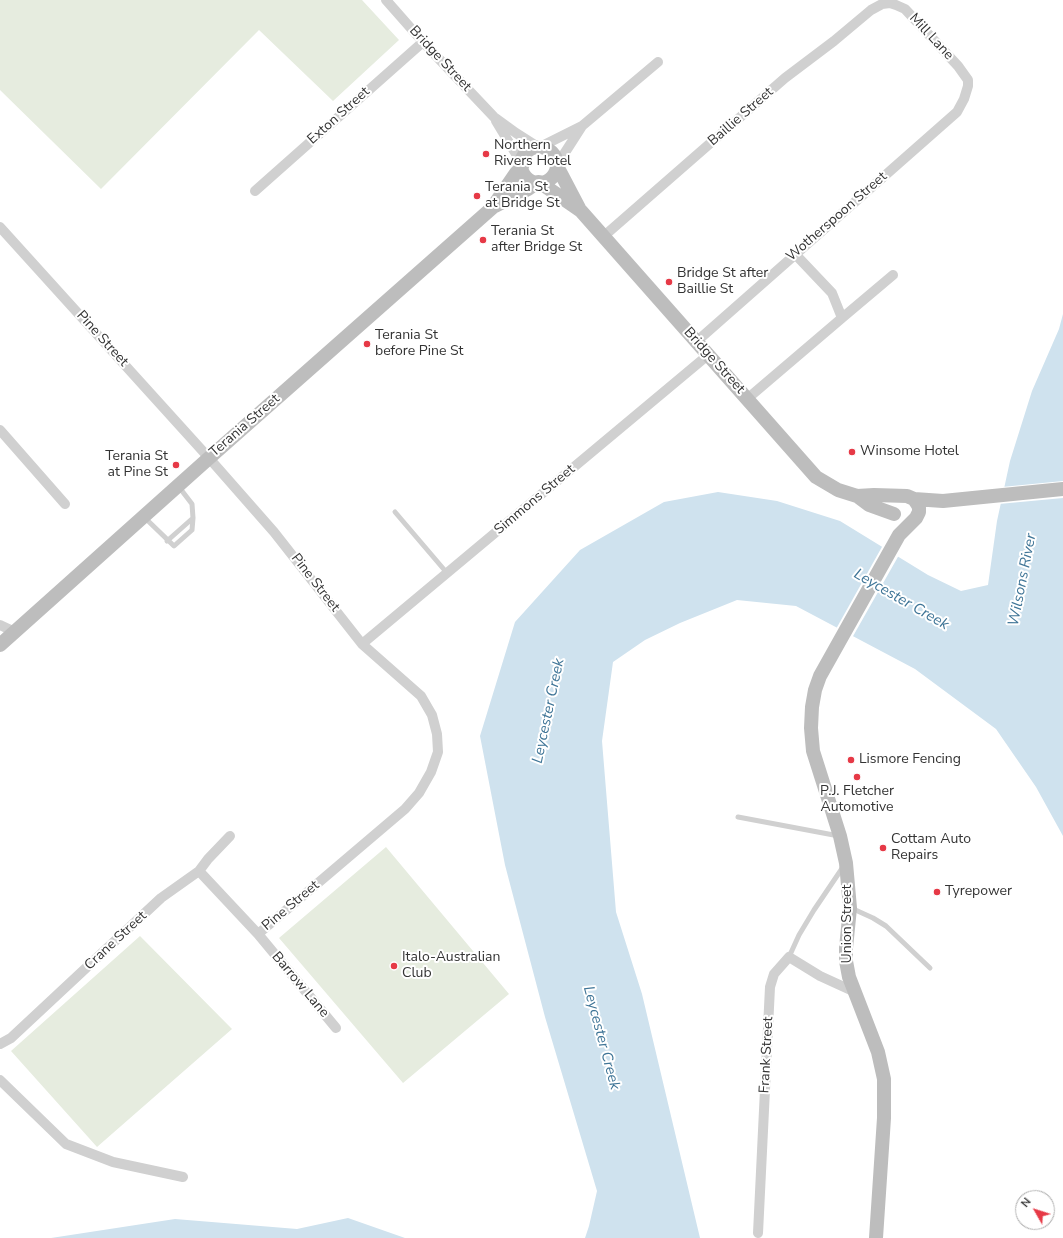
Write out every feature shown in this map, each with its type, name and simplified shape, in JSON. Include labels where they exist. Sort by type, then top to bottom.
[{"type":"main road","points":[[539,147],[551,151],[555,157],[557,166],[551,178],[548,180],[534,182],[526,177],[522,165],[523,158],[526,153],[532,148],[539,147]]},
{"type":"main road","name":"Terania Street","points":[[492,208],[522,165]]},
{"type":"main road","name":"Bridge Street","points":[[557,166],[581,211]]},
{"type":"main road","name":"Bridge Street","points":[[539,182],[581,211],[816,477],[838,490],[857,496],[869,505],[896,517]]},
{"type":"main road","name":"Terania Street","points":[[0,645],[177,486],[492,208],[539,182]]},
{"type":"main road","name":"Bridge Street","points":[[857,496],[874,495],[943,501],[1063,489]]},
{"type":"main road","points":[[896,517],[906,522],[915,518],[919,512],[918,505],[908,498],[899,498],[894,503],[893,511],[896,517],[899,535]]},
{"type":"main road","name":"Bridge Street","points":[[915,518],[943,501]]},
{"type":"main road","name":"Union Street","points":[[876,1238],[884,1118],[884,1079],[878,1052],[854,992],[846,961],[850,908],[846,863],[840,836],[813,751],[811,728],[812,707],[815,690],[820,676],[899,535],[915,518]]},
{"type":"street","name":"Bridge Street","points":[[386,0],[423,42],[494,117],[539,147]]},
{"type":"street","name":"Mill Lane","points":[[882,4],[890,3],[905,9],[958,66],[968,80],[968,86]]},
{"type":"street","name":"Baillie Street","points":[[604,236],[785,78],[834,41],[871,10],[882,4]]},
{"type":"street","name":"Exton Street","points":[[255,191],[423,42]]},
{"type":"street","points":[[539,147],[582,126],[658,62]]},
{"type":"street","name":"Wotherspoon Street","points":[[696,342],[957,112],[964,99],[968,86]]},
{"type":"street","name":"Bridge Street","points":[[494,117],[522,165]]},
{"type":"street","points":[[557,166],[582,126]]},
{"type":"street","name":"Pine Street","points":[[0,227],[274,532],[362,644],[421,696],[432,715],[437,734],[438,752],[431,772],[419,793],[405,810],[258,934]]},
{"type":"street","points":[[795,254],[832,294],[842,318]]},
{"type":"street","points":[[748,399],[893,275]]},
{"type":"street","name":"Simmons Street","points":[[362,644],[708,355]]},
{"type":"street","points":[[0,430],[65,504]]},
{"type":"street","points":[[0,625],[15,632]]},
{"type":"street","name":"Crane Street","points":[[0,1044],[11,1038],[161,898],[199,871],[208,859],[230,836]]},
{"type":"street","name":"Barrow Lane","points":[[199,871],[258,934],[336,1028]]},
{"type":"street","points":[[789,957],[820,976],[854,992]]},
{"type":"street","name":"Frank Street","points":[[758,1233],[770,987],[774,974],[789,957]]},
{"type":"street","points":[[0,1080],[66,1144],[113,1162],[183,1177]]},
{"type":"lane","points":[[143,517],[174,546],[192,530],[192,504],[177,486]]},
{"type":"lane","points":[[395,512],[447,573]]},
{"type":"lane","points":[[167,541],[193,518]]},
{"type":"lane","points":[[738,817],[840,836]]},
{"type":"lane","points":[[789,957],[799,935],[814,910],[846,863]]},
{"type":"lane","points":[[850,908],[873,918],[886,926],[930,968]]},
{"type":"shaded area","points":[[0,0],[362,0],[399,40],[333,101],[259,30],[101,189],[0,90]]},
{"type":"shaded area","name":"Italo-Australian Club","points":[[386,847],[509,994],[403,1083],[279,938]]},
{"type":"shaded area","points":[[140,936],[232,1029],[97,1147],[11,1051]]},
{"type":"water","points":[[1063,314],[1063,836],[1036,787],[996,729],[915,669],[796,606],[737,600],[680,623],[645,640],[613,662],[602,741],[616,912],[642,994],[700,1238],[585,1238],[597,1191],[545,1017],[505,865],[480,736],[515,622],[580,550],[664,502],[718,492],[777,501],[840,521],[928,575],[961,591],[988,585],[997,521],[1010,461],[1032,391],[1059,329]]},
{"type":"water","points":[[348,1218],[405,1238],[51,1238],[175,1219],[297,1229]]},
{"type":"pier","points":[[1063,481],[1063,498],[999,504],[1002,487]]},
{"type":"pier","points":[[883,545],[899,555],[852,638],[836,629]]},
{"type":"place","name":"Northern Rivers Hotel","points":[[486,154]]},
{"type":"place","name":"Terania St at Bridge St","points":[[477,196]]},
{"type":"place","name":"Terania St after Bridge St","points":[[483,240]]},
{"type":"place","name":"Bridge St after Baillie St","points":[[669,282]]},
{"type":"place","name":"Terania St before Pine St","points":[[367,344]]},
{"type":"place","name":"Winsome Hotel","points":[[852,452]]},
{"type":"place","name":"Terania St at Pine St","points":[[176,465]]},
{"type":"place","name":"Lismore Fencing","points":[[851,760]]},
{"type":"place","name":"P.J. Fletcher Automotive","points":[[857,777]]},
{"type":"place","name":"Cottam Auto Repairs","points":[[883,848]]},
{"type":"place","name":"Tyrepower","points":[[937,892]]},
{"type":"place","name":"Italo-Australian Club","points":[[394,966]]},
{"type":"water label","name":"Wilsons River","points":[[1023,580]]},
{"type":"water label","name":"Leycester Creek","points":[[901,600]]},
{"type":"water label","name":"Leycester Creek","points":[[549,711]]},
{"type":"water label","name":"Leycester Creek","points":[[601,1038]]}]
